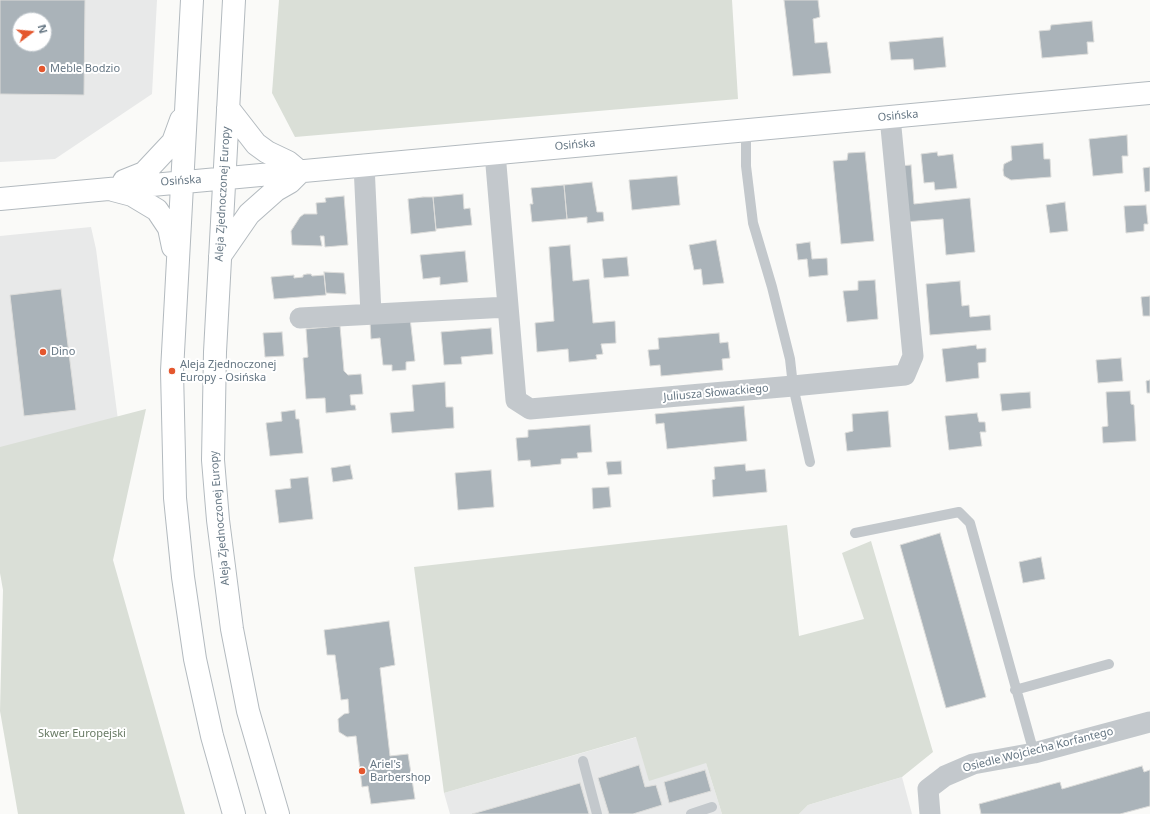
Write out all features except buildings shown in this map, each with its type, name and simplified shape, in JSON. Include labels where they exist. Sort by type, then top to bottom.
[{"type":"main road","points":[[192,0],[172,371],[174,498],[183,577],[195,659],[212,736],[234,814]]},
{"type":"main road","name":"Aleja Zjednoczonej Europy","points":[[234,0],[215,352],[214,460],[218,520],[232,629],[248,711],[278,814]]},
{"type":"main road","name":"Osińska","points":[[0,199],[104,188],[300,172],[1150,93]]},
{"type":"main road","points":[[104,188],[144,173],[173,142],[186,108]]},
{"type":"main road","points":[[220,256],[249,214],[276,190],[290,182],[300,172],[288,162],[256,144],[228,108]]},
{"type":"main road","points":[[104,188],[132,195],[157,210],[169,228],[177,266]]},
{"type":"street","name":"Juliusza Słowackiego","points":[[496,153],[516,400],[530,409],[905,376],[913,356],[890,117]]},
{"type":"street","points":[[364,165],[371,314]]},
{"type":"street","points":[[300,318],[508,307]]},
{"type":"street","name":"Osiedle Wojciecha Korfantego","points":[[930,814],[928,789],[945,776],[973,764],[1034,753],[1140,724],[1150,712]]},
{"type":"lane","points":[[746,130],[746,166],[753,223],[774,294],[790,359],[793,386],[810,462]]},
{"type":"lane","points":[[855,533],[959,512],[970,523],[1015,690],[1034,753]]},
{"type":"lane","points":[[1015,690],[1109,664]]},
{"type":"lane","points":[[583,760],[597,814]]},
{"type":"lane","points":[[691,814],[712,808]]},
{"type":"shaded area","points":[[0,0],[157,0],[152,94],[55,159],[0,162]]},
{"type":"shaded area","points":[[91,227],[96,249],[119,428],[0,449],[0,236]]},
{"type":"shaded area","points":[[637,737],[706,763],[722,814],[450,814],[444,793]]},
{"type":"shaded area","points":[[902,777],[912,814],[799,814],[808,805]]},
{"type":"green space","points":[[279,0],[732,0],[738,99],[295,137],[272,93]]},
{"type":"green space","name":"Skwer Europejski","points":[[146,409],[113,560],[185,814],[18,814],[0,711],[3,590],[0,573],[0,447]]},
{"type":"green space","points":[[787,525],[799,636],[864,619],[842,553],[871,541],[933,752],[902,777],[808,805],[799,814],[722,814],[706,763],[649,781],[636,737],[444,793],[414,567]]},
{"type":"place","name":"Meble Bodzio","points":[[42,69]]},
{"type":"place","name":"Dino","points":[[43,352]]},
{"type":"place","name":"Aleja Zjednoczonej Europy - Osińska","points":[[172,371]]},
{"type":"place","name":"Ariel's Barbershop","points":[[362,771]]}]
